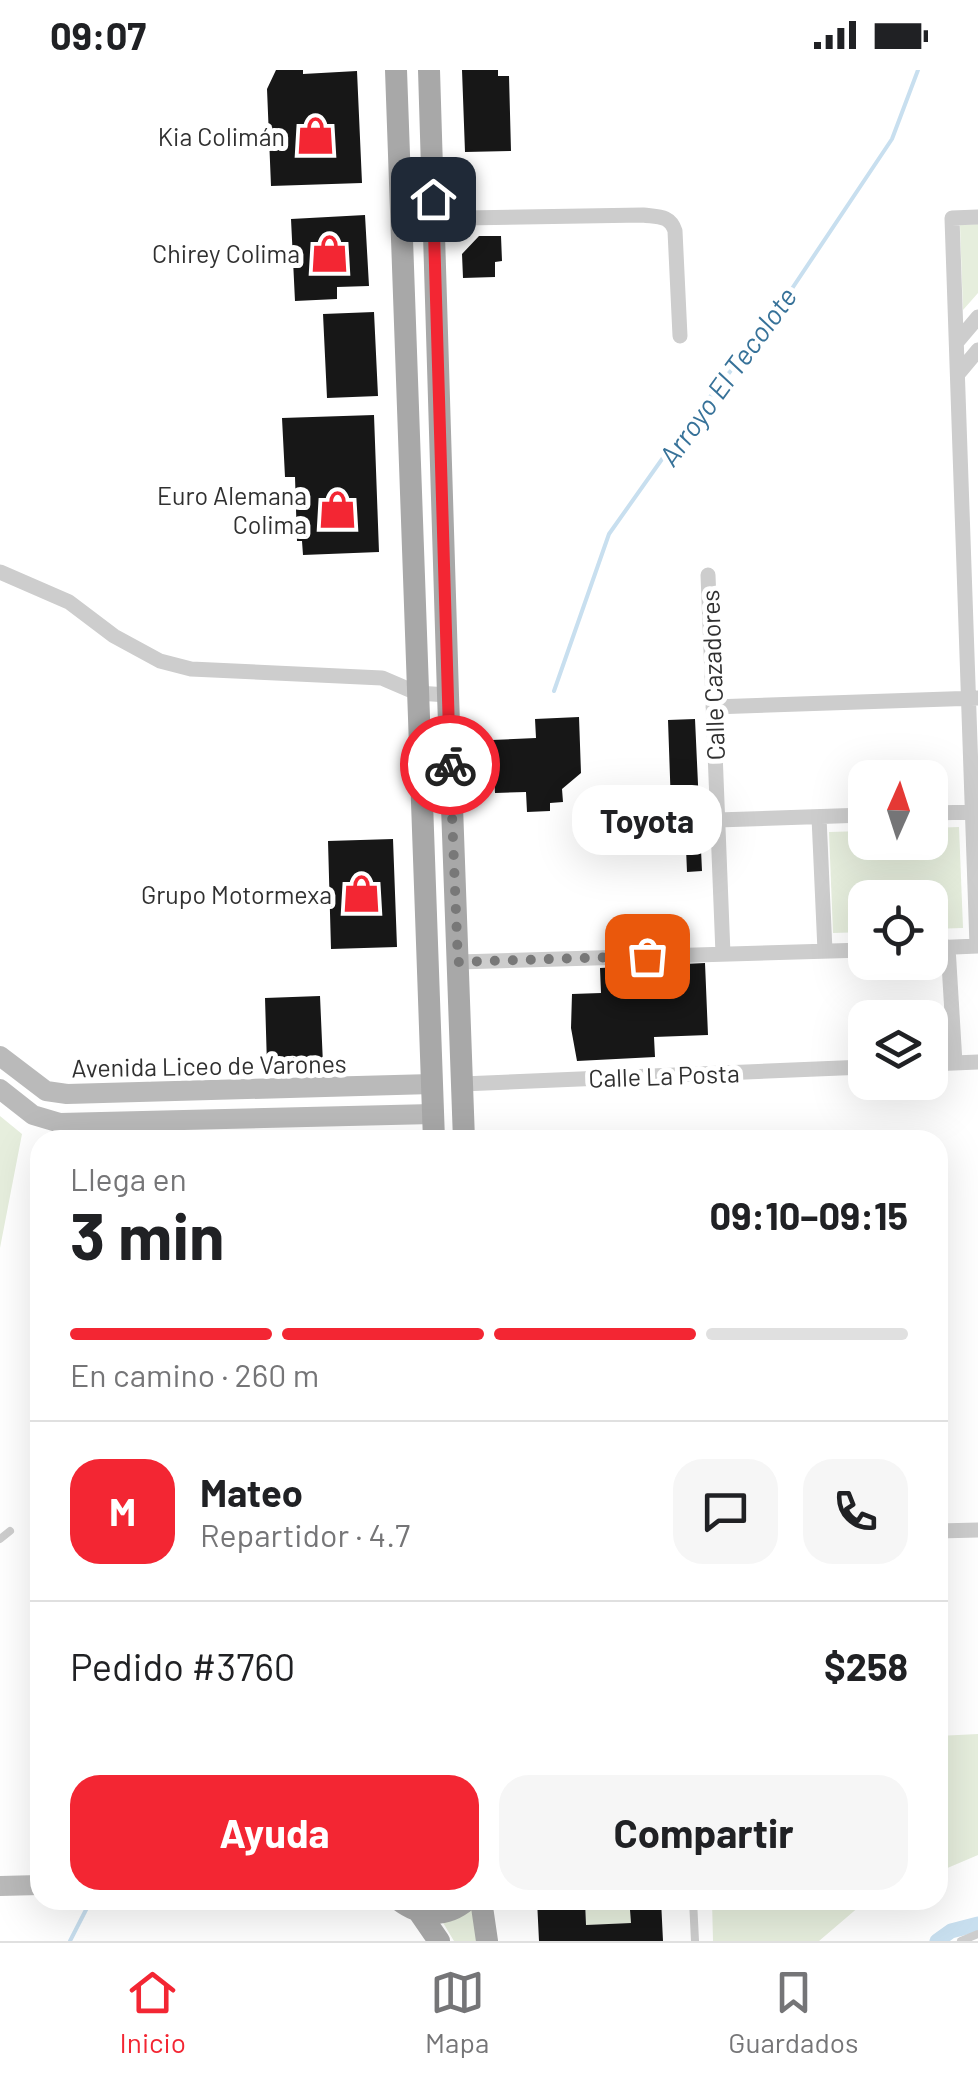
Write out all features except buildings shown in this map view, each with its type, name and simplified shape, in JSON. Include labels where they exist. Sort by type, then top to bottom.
[{"type":"main road","points":[[396,70],[434,1130]]},
{"type":"main road","points":[[429,70],[464,1130]]},
{"type":"main road","points":[[410,1910],[439,1941]]},
{"type":"main road","points":[[423,1910],[434,1914],[451,1910]]},
{"type":"main road","points":[[482,1910],[487,1941]]},
{"type":"main road","points":[[495,1910],[496,1941]]},
{"type":"street","points":[[401,220],[643,215],[666,218],[676,231],[680,336]]},
{"type":"street","points":[[955,1063],[948,947],[977,946],[970,516],[959,425],[952,218],[978,218]]},
{"type":"street","points":[[956,342],[978,317]]},
{"type":"street","points":[[958,374],[978,350]]},
{"type":"street","points":[[959,425],[978,424]]},
{"type":"street","points":[[0,572],[69,602],[114,636],[160,660],[191,669],[382,678],[417,693],[448,695]]},
{"type":"street","name":"Calle Cazadores","points":[[708,575],[723,954]]},
{"type":"street","points":[[713,707],[973,698]]},
{"type":"street","points":[[948,813],[975,812]]},
{"type":"street","points":[[718,820],[848,815]]},
{"type":"street","points":[[819,816],[825,951]]},
{"type":"street","points":[[458,962],[848,950]]},
{"type":"street","name":"Avenida Liceo de Varones","points":[[0,1056],[46,1090],[67,1094],[432,1084]]},
{"type":"street","points":[[948,1063],[978,1062]]},
{"type":"street","name":"Calle La Posta","points":[[462,1084],[848,1068]]},
{"type":"street","points":[[27,1078],[5,1093],[33,1115],[60,1123],[433,1114]]},
{"type":"street","points":[[948,1531],[978,1530]]},
{"type":"street","points":[[0,1886],[30,1885]]},
{"type":"lane","points":[[0,1539],[10,1531]]},
{"type":"lane","points":[[693,1910],[695,1941]]},
{"type":"lane","points":[[961,1941],[978,1934]]},
{"type":"green space","points":[[978,224],[978,293],[963,310],[960,225]]},
{"type":"green space","points":[[948,827],[959,827],[963,928],[948,928],[948,880],[848,880],[848,933],[833,933],[829,832],[848,831],[848,860],[948,860]]},
{"type":"green space","points":[[0,1116],[22,1134],[0,1248]]},
{"type":"green space","points":[[978,1734],[978,1855],[948,1868],[948,1736]]},
{"type":"green space","points":[[461,1910],[476,1910],[480,1941],[454,1941],[442,1921]]},
{"type":"green space","points":[[585,1910],[630,1910],[631,1923],[586,1925]]},
{"type":"green space","points":[[712,1910],[855,1910],[819,1941],[713,1941]]},
{"type":"waterway","name":"Arroyo El Tecolote","points":[[554,691],[609,534],[672,445],[771,320],[892,139],[918,70]]},
{"type":"waterway","name":"Arroyo El Tecolote","points":[[70,1941],[86,1910]]},
{"type":"waterway","points":[[937,1941],[951,1931],[978,1924]]},
{"type":"way so far","points":[[450,765],[458,962],[647,956]]},
{"type":"place","name":"Kia Colimán","points":[[315,136]]},
{"type":"place","name":"Chirey Colima","points":[[330,253]]},
{"type":"place","name":"Euro Alemana Colima","points":[[337,509]]},
{"type":"place","name":"Grupo Motormexa","points":[[362,894]]},
{"type":"place","name":"Toyota","points":[[647,956]]},
{"type":"route","points":[[433,199],[450,765]]}]
